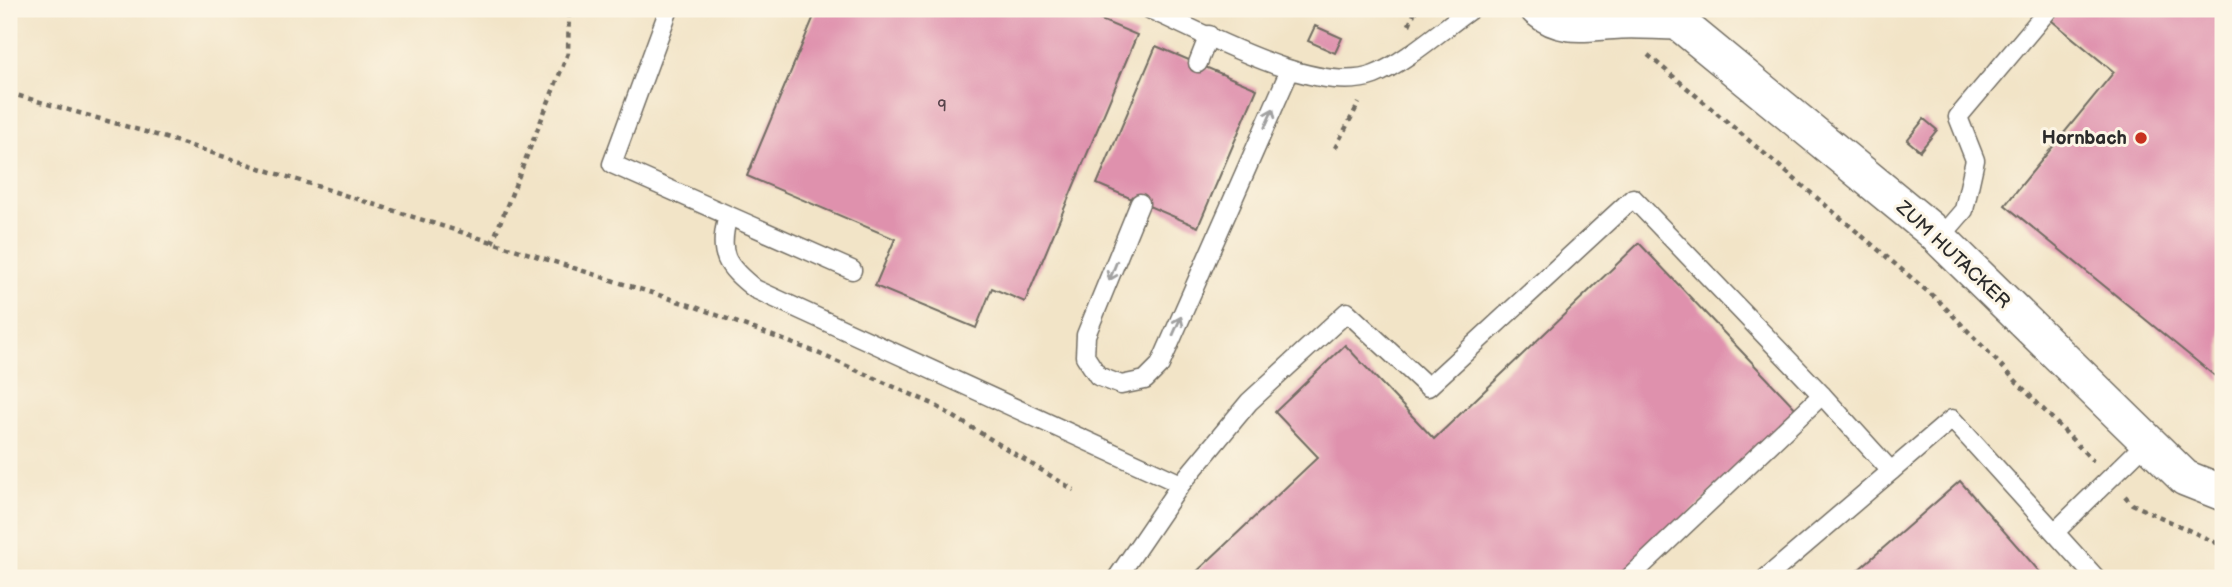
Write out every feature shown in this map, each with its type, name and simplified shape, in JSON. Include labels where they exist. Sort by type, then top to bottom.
[{"type":"street","name":"ZUM HUTACKER","points":[[1538,9],[1567,23],[1580,25],[1669,15],[1939,239],[2185,478],[2223,493]]},
{"type":"lane","points":[[670,9],[612,164],[852,270]]},
{"type":"lane","points":[[1149,9],[1290,70],[1320,78],[1348,80],[1375,75],[1471,9]]},
{"type":"lane","points":[[1939,239],[1964,210],[1975,160],[1958,117],[2049,9]]},
{"type":"lane","points":[[1198,64],[1209,35]]},
{"type":"lane","points":[[1140,202],[1086,335],[1084,356],[1098,376],[1121,385],[1145,380],[1160,365],[1290,70]]},
{"type":"lane","points":[[1117,578],[1181,484],[1249,402],[1347,312],[1428,387],[1633,198],[1891,471]]},
{"type":"lane","points":[[727,216],[723,253],[734,272],[755,289],[1181,484]]},
{"type":"lane","points":[[1629,578],[1822,396]]},
{"type":"lane","points":[[1766,578],[1952,419],[2096,578]]},
{"type":"lane","points":[[2055,532],[2146,443]]},
{"type":"path","points":[[492,243],[568,52],[569,9]]},
{"type":"path","points":[[1621,21],[1633,42],[1940,302],[2132,504],[2223,546]]},
{"type":"path","points":[[1335,148],[1375,75]]},
{"type":"path","points":[[9,93],[153,134],[693,306],[825,357],[933,404],[1074,490]]},
{"type":"building","points":[[817,9],[1075,9],[1137,35],[1025,302],[992,288],[976,328],[875,286],[895,239],[747,176]]},
{"type":"building","name":"Hornbach","points":[[2060,9],[2223,9],[2221,381],[2005,205],[2114,72],[2051,20]]},
{"type":"building","points":[[1315,26],[1342,38],[1335,53],[1308,41]]},
{"type":"building","points":[[1156,46],[1257,89],[1198,227],[1097,184]]},
{"type":"building","points":[[1924,119],[1937,130],[1920,151],[1907,140]]},
{"type":"building","points":[[1639,243],[1798,411],[1622,578],[1190,578],[1318,457],[1275,412],[1345,345],[1434,439]]},
{"type":"building","points":[[1960,481],[2045,578],[1849,578],[1865,564]]},
{"type":"place","name":"Hornbach","points":[[2141,138]]}]
